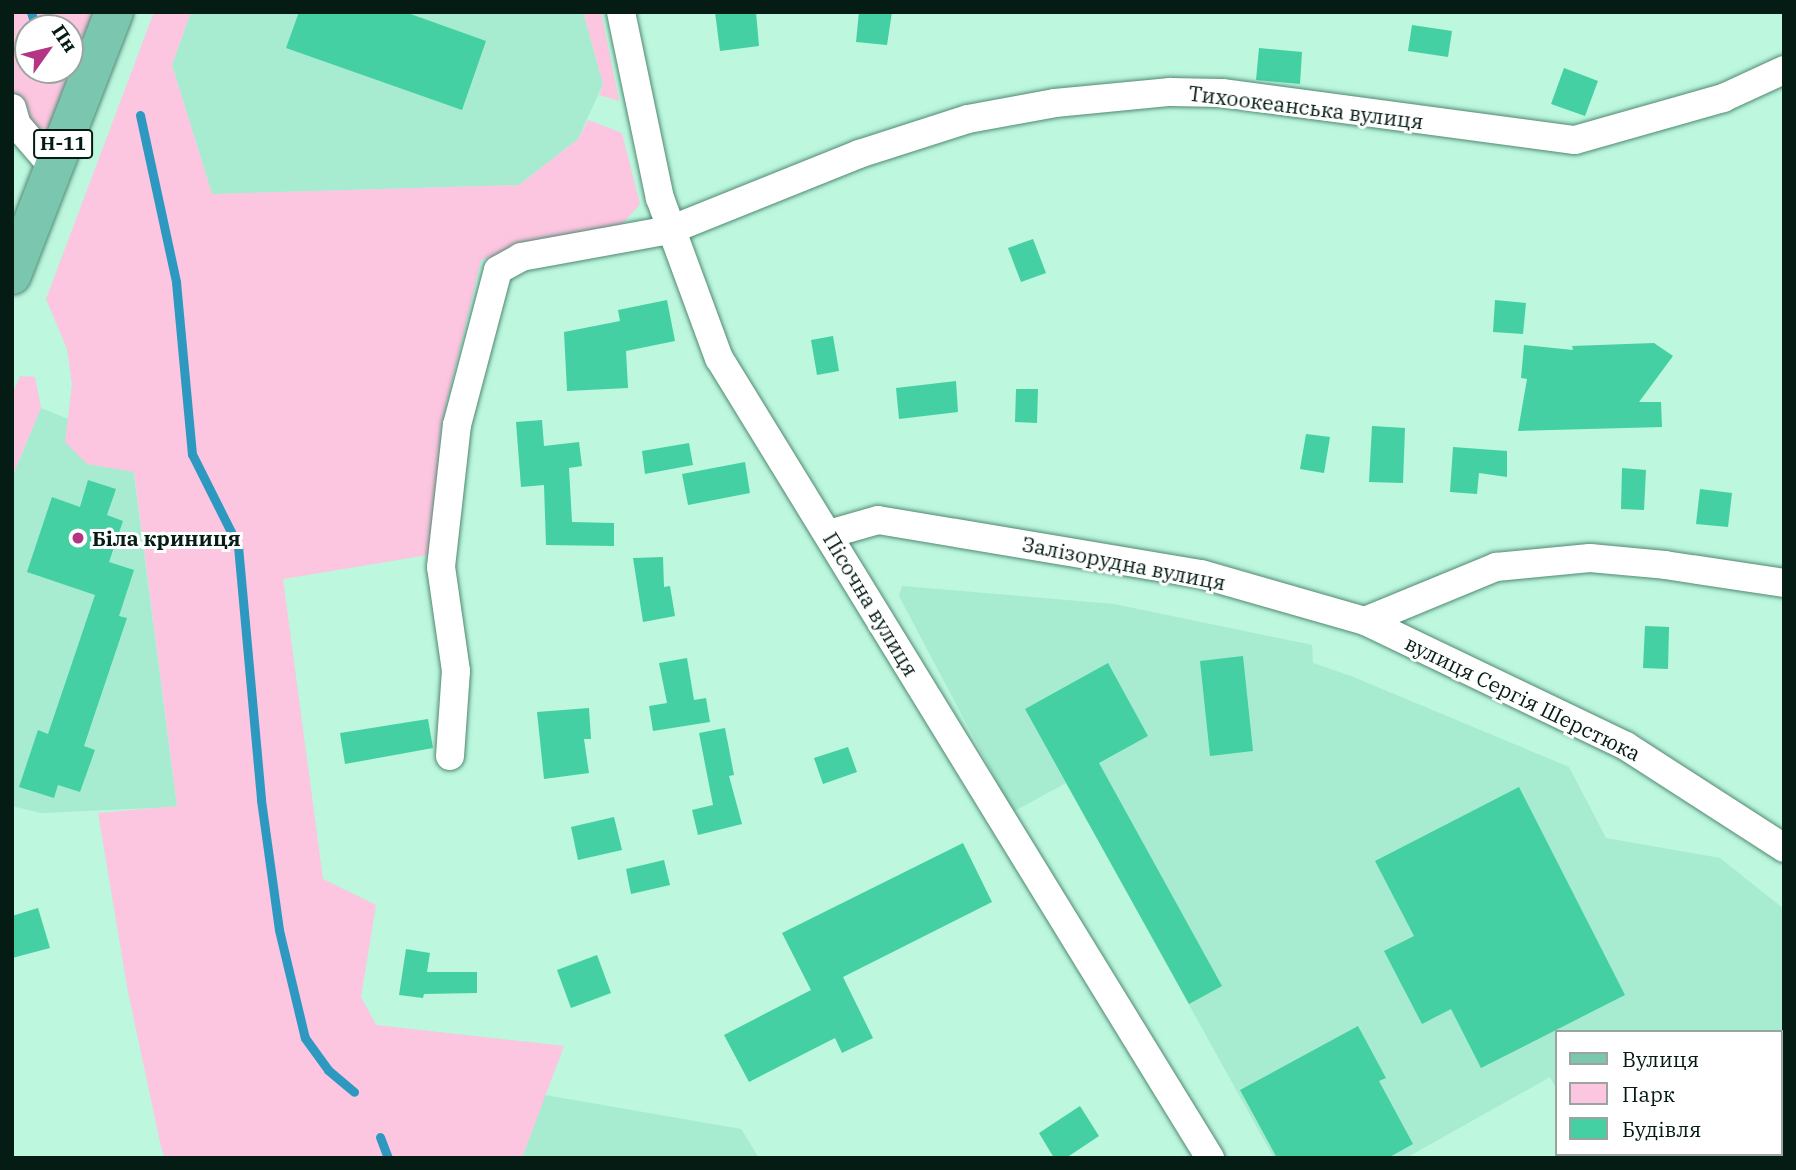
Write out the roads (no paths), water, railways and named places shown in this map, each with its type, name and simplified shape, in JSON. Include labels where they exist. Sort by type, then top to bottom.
[{"type":"main road","name":"Н-11","points":[[12,275],[114,12]]},
{"type":"street","name":"Пісочна вулиця","points":[[621,12],[660,198],[719,358],[1210,1158]]},
{"type":"street","name":"Тихоокеанська вулиця","points":[[450,756],[456,671],[441,567],[457,425],[498,270],[521,257],[670,230],[859,154],[968,119],[1055,103],[1170,92],[1222,93],[1575,140],[1723,98],[1784,70]]},
{"type":"street","points":[[12,108],[17,125],[54,168]]},
{"type":"street","name":"Залізорудна вулиця","points":[[828,534],[878,520],[1201,574],[1365,621]]},
{"type":"street","points":[[1365,621],[1496,567],[1590,558],[1665,565],[1784,583]]},
{"type":"street","name":"вулиця Сергія Шерстюка","points":[[1365,621],[1626,746],[1784,848]]},
{"type":"waterway","points":[[140,115],[176,282],[192,454],[238,546],[261,800],[279,930],[305,1038],[328,1070],[354,1092]]},
{"type":"waterway","points":[[380,1137],[388,1158]]},
{"type":"place","name":"Біла криниця","points":[[78,538]]}]
